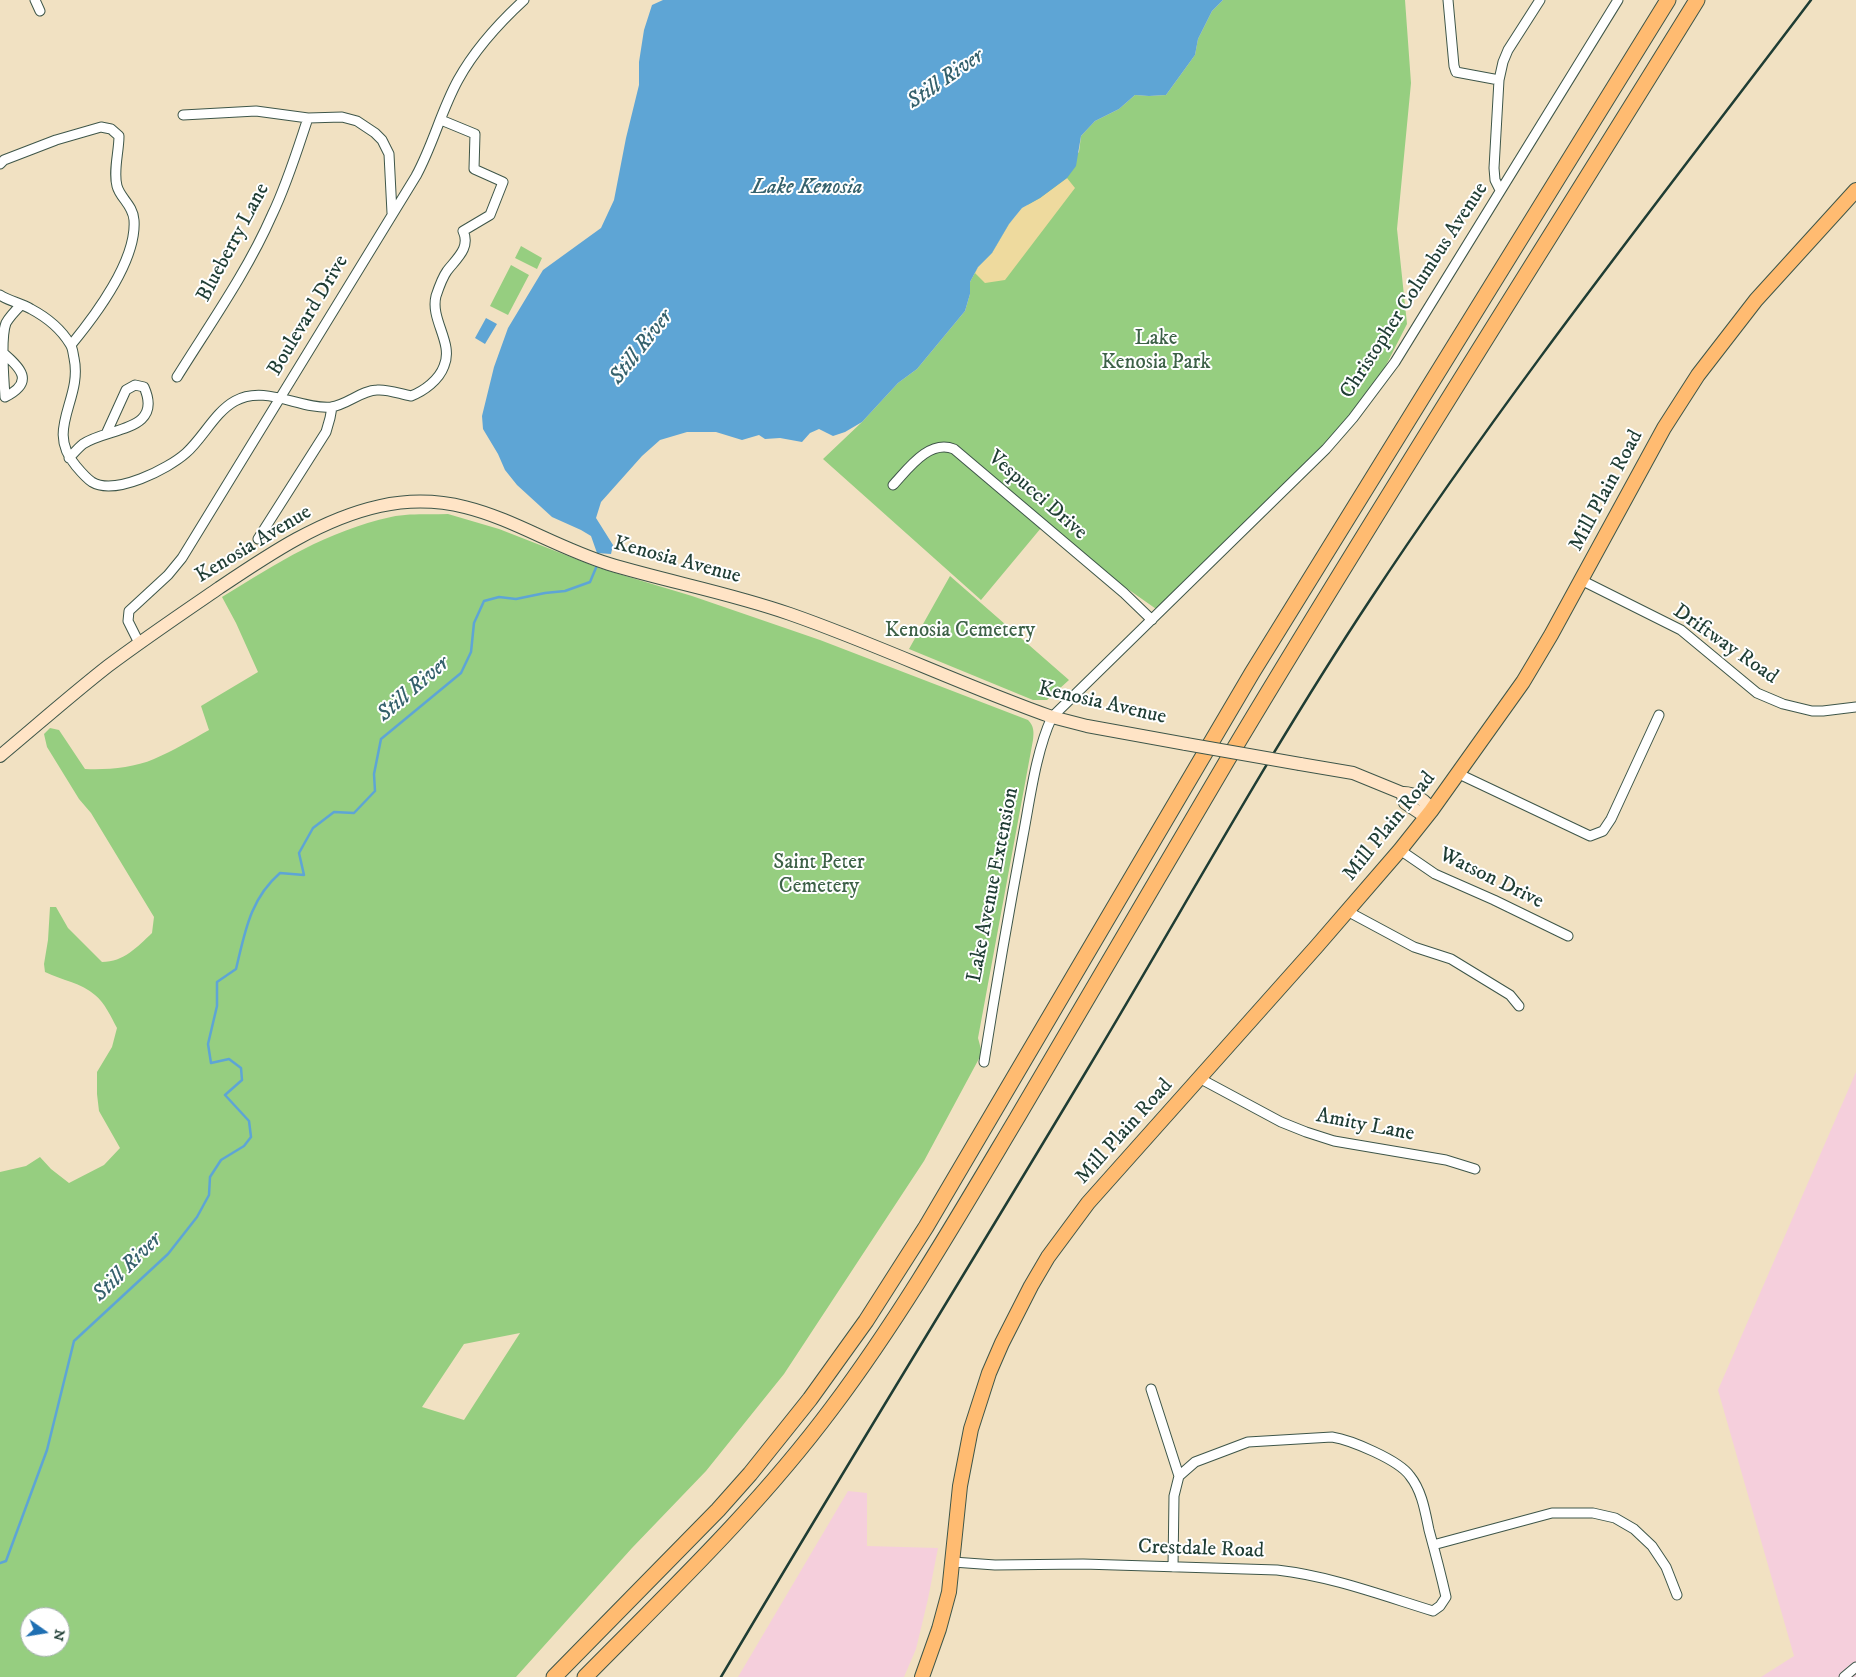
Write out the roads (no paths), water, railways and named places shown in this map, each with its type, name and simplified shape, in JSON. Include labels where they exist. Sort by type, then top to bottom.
[{"type":"highway","points":[[554,1677],[750,1474],[810,1399],[866,1321],[926,1227],[1258,664],[1668,0]]},
{"type":"highway","points":[[585,1677],[701,1560],[768,1488],[829,1412],[885,1333],[943,1243],[1215,781],[1324,600],[1697,0]]},
{"type":"main road","name":"Mill Plain Road","points":[[953,1562],[961,1484],[971,1429],[989,1373],[1012,1321],[1048,1257],[1088,1203],[1347,912],[1431,811],[1523,682],[1582,580],[1664,428],[1698,375],[1752,305],[1856,190]]},
{"type":"main road","points":[[922,1677],[939,1629],[953,1562]]},
{"type":"street","points":[[35,0],[40,10]]},
{"type":"street","name":"Boulevard Drive","points":[[139,644],[128,621],[130,611],[168,575],[182,558],[426,158],[458,79],[495,29],[524,0]]},
{"type":"street","points":[[1448,0],[1456,72],[1499,80]]},
{"type":"street","points":[[1500,190],[1495,180],[1494,168],[1499,80],[1508,50],[1540,0]]},
{"type":"street","name":"Christopher Columbus Avenue","points":[[1052,717],[1326,449],[1353,418],[1395,362],[1618,0]]},
{"type":"street","points":[[183,116],[256,111],[308,118],[350,118],[371,129],[382,140],[389,154],[392,213]]},
{"type":"street","name":"Blueberry Lane","points":[[177,378],[251,258],[263,235],[288,176],[308,118]]},
{"type":"street","points":[[0,295],[30,309],[53,323],[71,345],[76,369],[75,385],[63,425],[62,440],[69,458],[81,472],[92,482],[102,485],[115,486],[134,482],[184,455],[222,412],[236,400],[252,396],[281,397],[310,405],[332,407],[376,389],[411,396],[434,381],[446,363],[445,346],[435,312],[437,292],[444,275],[465,246],[466,239],[463,232],[490,215],[503,182],[474,170],[474,134],[441,120]]},
{"type":"street","points":[[0,164],[4,160],[56,140],[101,127],[112,129],[119,136],[115,173],[117,188],[128,203],[134,219],[132,240],[117,279],[92,320],[71,345]]},
{"type":"street","points":[[2,352],[1,339],[5,324],[21,305]]},
{"type":"street","points":[[69,458],[83,444],[106,434],[138,424],[146,415],[148,398],[144,387],[135,385],[126,390],[106,434]]},
{"type":"street","points":[[258,539],[326,432],[332,407]]},
{"type":"street","name":"Vespucci Drive","points":[[893,485],[919,458],[928,452],[938,448],[949,447],[954,449],[1124,593],[1152,620]]},
{"type":"street","name":"Kenosia Avenue","points":[[0,756],[80,689],[139,644],[232,579],[294,541],[341,518],[382,505],[436,502],[473,508],[508,520],[587,556],[608,563],[725,593],[789,614],[1052,717],[1087,726],[1353,773],[1402,793],[1411,794],[1427,804],[1431,811]]},
{"type":"street","name":"Driftway Road","points":[[1582,580],[1681,630],[1757,693],[1783,704],[1812,711],[1856,707]]},
{"type":"street","points":[[1459,774],[1590,836],[1603,831],[1611,819],[1659,715]]},
{"type":"street","name":"Lake Avenue Extension","points":[[984,1062],[998,968],[1026,821],[1043,741],[1052,717]]},
{"type":"street","name":"Watson Drive","points":[[1400,850],[1435,874],[1568,936]]},
{"type":"street","points":[[1347,912],[1414,947],[1451,959],[1510,995],[1519,1006]]},
{"type":"street","name":"Amity Lane","points":[[1199,1078],[1281,1122],[1306,1132],[1334,1141],[1446,1160],[1475,1169]]},
{"type":"street","points":[[1151,1389],[1179,1476],[1174,1496],[1173,1567]]},
{"type":"street","points":[[1179,1476],[1195,1462],[1248,1442],[1332,1437],[1345,1439],[1395,1464],[1409,1474],[1419,1489],[1433,1545],[1552,1513],[1593,1513],[1615,1518],[1634,1529],[1652,1546],[1666,1567],[1677,1594]]},
{"type":"street","name":"Crestdale Road","points":[[953,1562],[995,1565],[1083,1564],[1300,1572],[1327,1578],[1433,1611],[1440,1606],[1446,1597],[1433,1545]]},
{"type":"street","points":[[1844,1677],[1856,1667]]},
{"type":"water","name":"Lake Kenosia","points":[[663,0],[1223,0],[1212,11],[1198,39],[1195,55],[1166,95],[1135,95],[1119,109],[1095,121],[1081,136],[1076,166],[1067,178],[1040,198],[1022,208],[1009,224],[992,253],[978,267],[970,282],[970,294],[965,311],[917,369],[898,383],[862,422],[845,432],[833,436],[819,429],[810,433],[802,442],[780,438],[765,439],[759,435],[742,440],[716,432],[687,432],[660,440],[642,456],[601,502],[596,518],[613,545],[611,554],[597,553],[591,536],[552,517],[517,485],[505,470],[483,429],[482,416],[494,367],[508,328],[543,270],[601,228],[614,200],[639,85],[639,62],[644,30],[652,5]]},
{"type":"water","points":[[486,318],[497,324],[485,344],[475,338]]},
{"type":"waterway","name":"Still River","points":[[0,1563],[6,1561],[47,1450],[74,1341],[168,1254],[197,1217],[209,1195],[210,1177],[221,1160],[244,1146],[251,1137],[249,1121],[225,1095],[242,1080],[241,1068],[229,1059],[211,1063],[208,1044],[217,1006],[217,982],[236,969],[242,942],[255,905],[270,883],[280,873],[304,875],[299,853],[313,828],[334,812],[354,813],[375,791],[374,774],[381,739],[461,673],[471,652],[474,623],[484,601],[499,597],[516,599],[565,591],[590,582],[598,563]]},
{"type":"railway","points":[[721,1677],[1090,1065],[1262,773],[1370,600],[1530,371],[1811,0]]},
{"type":"park label","name":"Lake Kenosia Park","points":[[1156,352]]},
{"type":"park label","name":"Kenosia Cemetery","points":[[960,632]]},
{"type":"park label","name":"Saint Peter Cemetery","points":[[819,876]]}]
